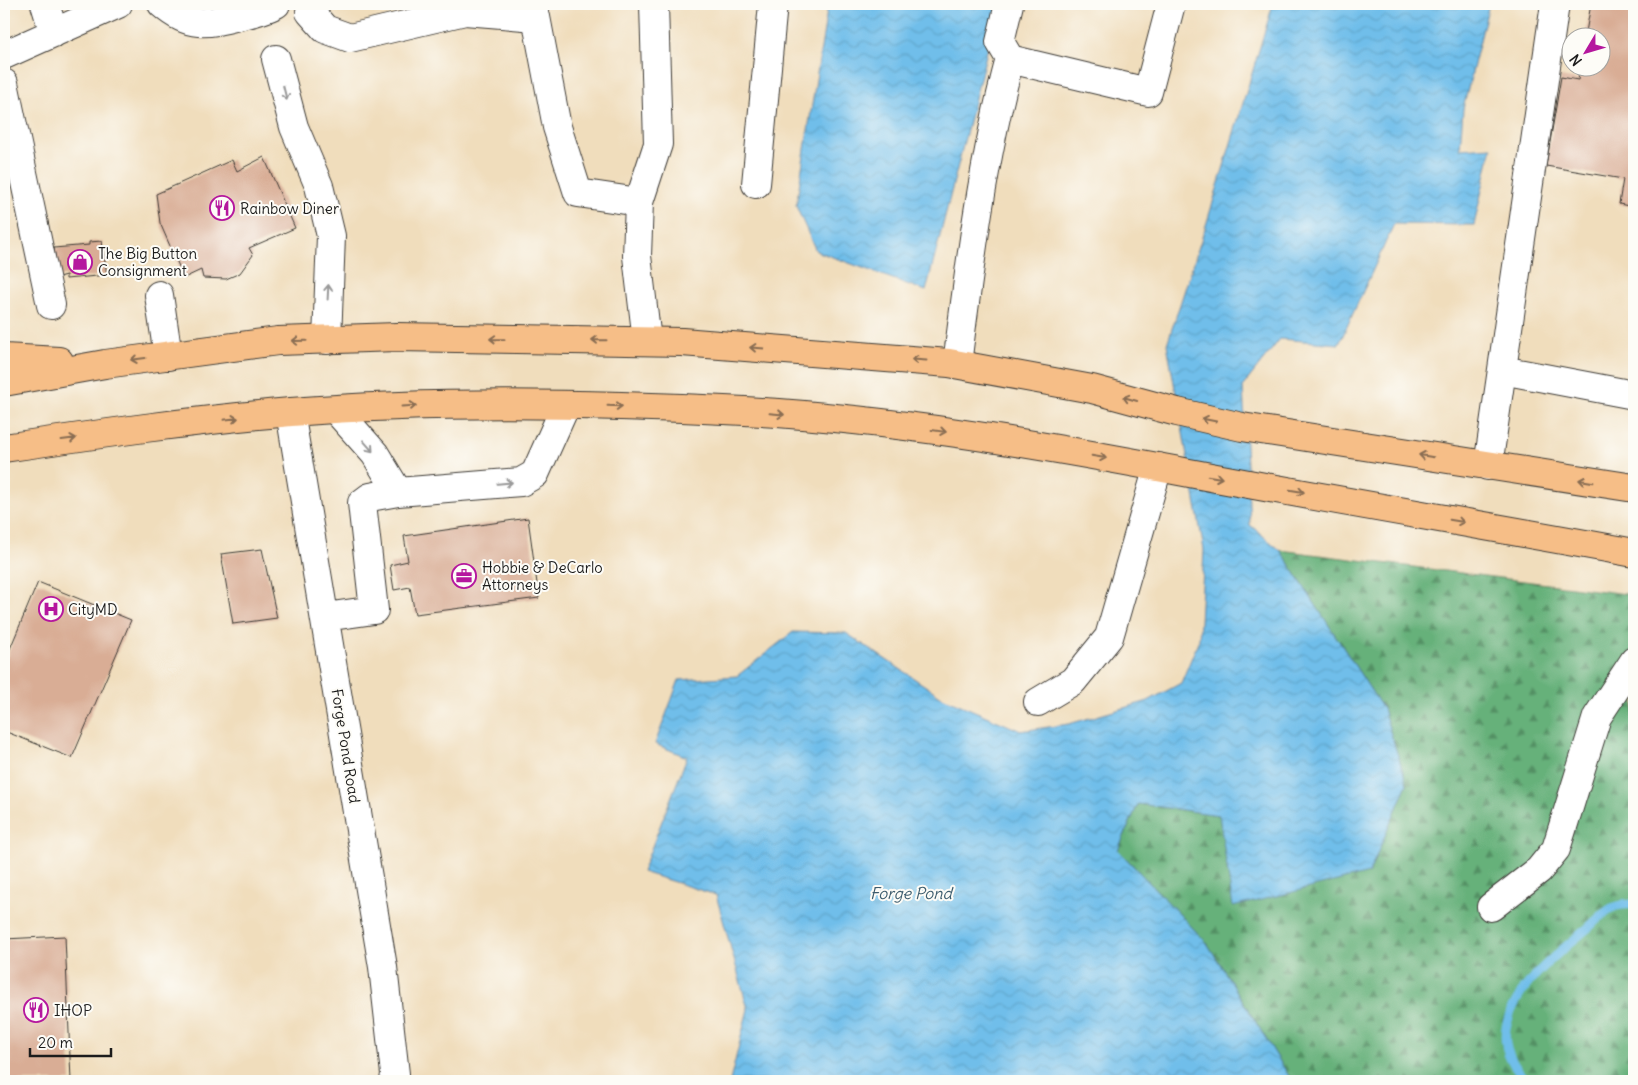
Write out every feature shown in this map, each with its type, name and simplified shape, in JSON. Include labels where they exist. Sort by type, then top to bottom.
[{"type":"highway","points":[[4,382],[105,364],[278,341],[397,337],[682,342],[956,364],[1092,389],[1242,427],[1634,488]]},
{"type":"highway","points":[[4,358],[105,364]]},
{"type":"highway","points":[[4,448],[290,412],[437,405],[566,405],[748,411],[888,424],[1170,469],[1634,553]]},
{"type":"highway","points":[[4,459],[37,443]]},
{"type":"street","points":[[45,4],[54,33]]},
{"type":"street","points":[[4,55],[118,4]]},
{"type":"street","points":[[162,4],[173,14],[192,22],[209,24],[264,10],[276,4]]},
{"type":"street","points":[[314,4],[310,12],[325,29],[350,38],[465,11],[536,17],[557,127],[578,193],[639,202]]},
{"type":"street","points":[[647,341],[637,256],[639,202],[658,144],[654,4]]},
{"type":"street","points":[[756,184],[773,4]]},
{"type":"street","points":[[956,364],[970,257],[992,133],[1010,59],[1000,42],[1009,4]]},
{"type":"street","points":[[1010,59],[1148,92],[1171,4]]},
{"type":"street","points":[[1488,466],[1555,4]]},
{"type":"street","points":[[276,59],[294,127],[319,186],[331,236],[327,340]]},
{"type":"street","points":[[4,83],[51,305]]},
{"type":"street","points":[[159,295],[168,356]]},
{"type":"street","points":[[1502,370],[1634,395]]},
{"type":"street","points":[[325,617],[374,610],[362,503],[370,497],[398,492],[521,482],[535,474],[566,405]]},
{"type":"street","points":[[336,410],[375,454],[398,492]]},
{"type":"street","name":"Forge Pond Road","points":[[290,412],[383,967],[395,1074],[394,1081]]},
{"type":"street","points":[[1038,702],[1073,681],[1109,638],[1170,469]]},
{"type":"street","points":[[1490,907],[1539,870],[1556,849],[1597,718],[1634,661]]},
{"type":"green space","points":[[1280,550],[1634,595],[1634,1081],[1292,1081],[1207,943],[1118,850],[1138,804],[1219,815],[1369,873],[1407,784],[1383,709]]},
{"type":"water","points":[[828,4],[999,4],[926,291],[816,251],[796,206]]},
{"type":"water","name":"Forge Pond","points":[[1273,4],[1489,4],[1463,109],[1460,149],[1492,147],[1474,225],[1394,224],[1339,344],[1280,339],[1243,386],[1250,525],[1280,550],[1383,709],[1407,784],[1369,873],[1233,907],[1219,815],[1138,804],[1118,850],[1207,943],[1292,1081],[730,1081],[748,1009],[716,895],[642,872],[687,757],[655,744],[679,680],[737,676],[793,632],[846,633],[942,697],[1021,731],[1069,724],[1148,701],[1181,683],[1199,640],[1204,550],[1167,344],[1207,222]]},
{"type":"building","points":[[1591,4],[1634,4],[1634,207],[1619,204],[1623,179],[1546,166],[1561,78],[1578,80],[1578,78],[1610,78],[1610,28],[1587,28]]},
{"type":"building","name":"Rainbow Diner","points":[[264,157],[295,228],[249,248],[253,255],[240,273],[226,279],[203,278],[201,270],[184,278],[160,223],[156,194],[232,160],[237,171]]},
{"type":"building","name":"The Big Button Consignment","points":[[102,241],[107,275],[66,279],[66,275],[58,277],[54,248],[89,245],[89,242]]},
{"type":"building","name":"Hobbie & DeCarlo Attorneys","points":[[528,518],[539,598],[415,614],[410,587],[394,590],[390,565],[408,561],[404,536]]},
{"type":"building","points":[[262,549],[277,618],[233,624],[221,554]]},
{"type":"building","points":[[38,582],[131,620],[72,758],[4,731],[4,663]]},
{"type":"building","name":"IHOP","points":[[65,936],[71,1081],[4,1081],[4,939]]},
{"type":"waterway","points":[[1528,1081],[1517,1069],[1509,1055],[1505,1040],[1507,1023],[1512,1008],[1530,982],[1552,958],[1612,908],[1634,904]]},
{"type":"place","name":"Rainbow Diner","points":[[222,208]]},
{"type":"place","name":"The Big Button Consignment","points":[[80,262]]},
{"type":"place","name":"Hobbie & DeCarlo Attorneys","points":[[464,576]]},
{"type":"place","name":"CityMD","points":[[51,609]]},
{"type":"place","name":"IHOP","points":[[36,1010]]}]
